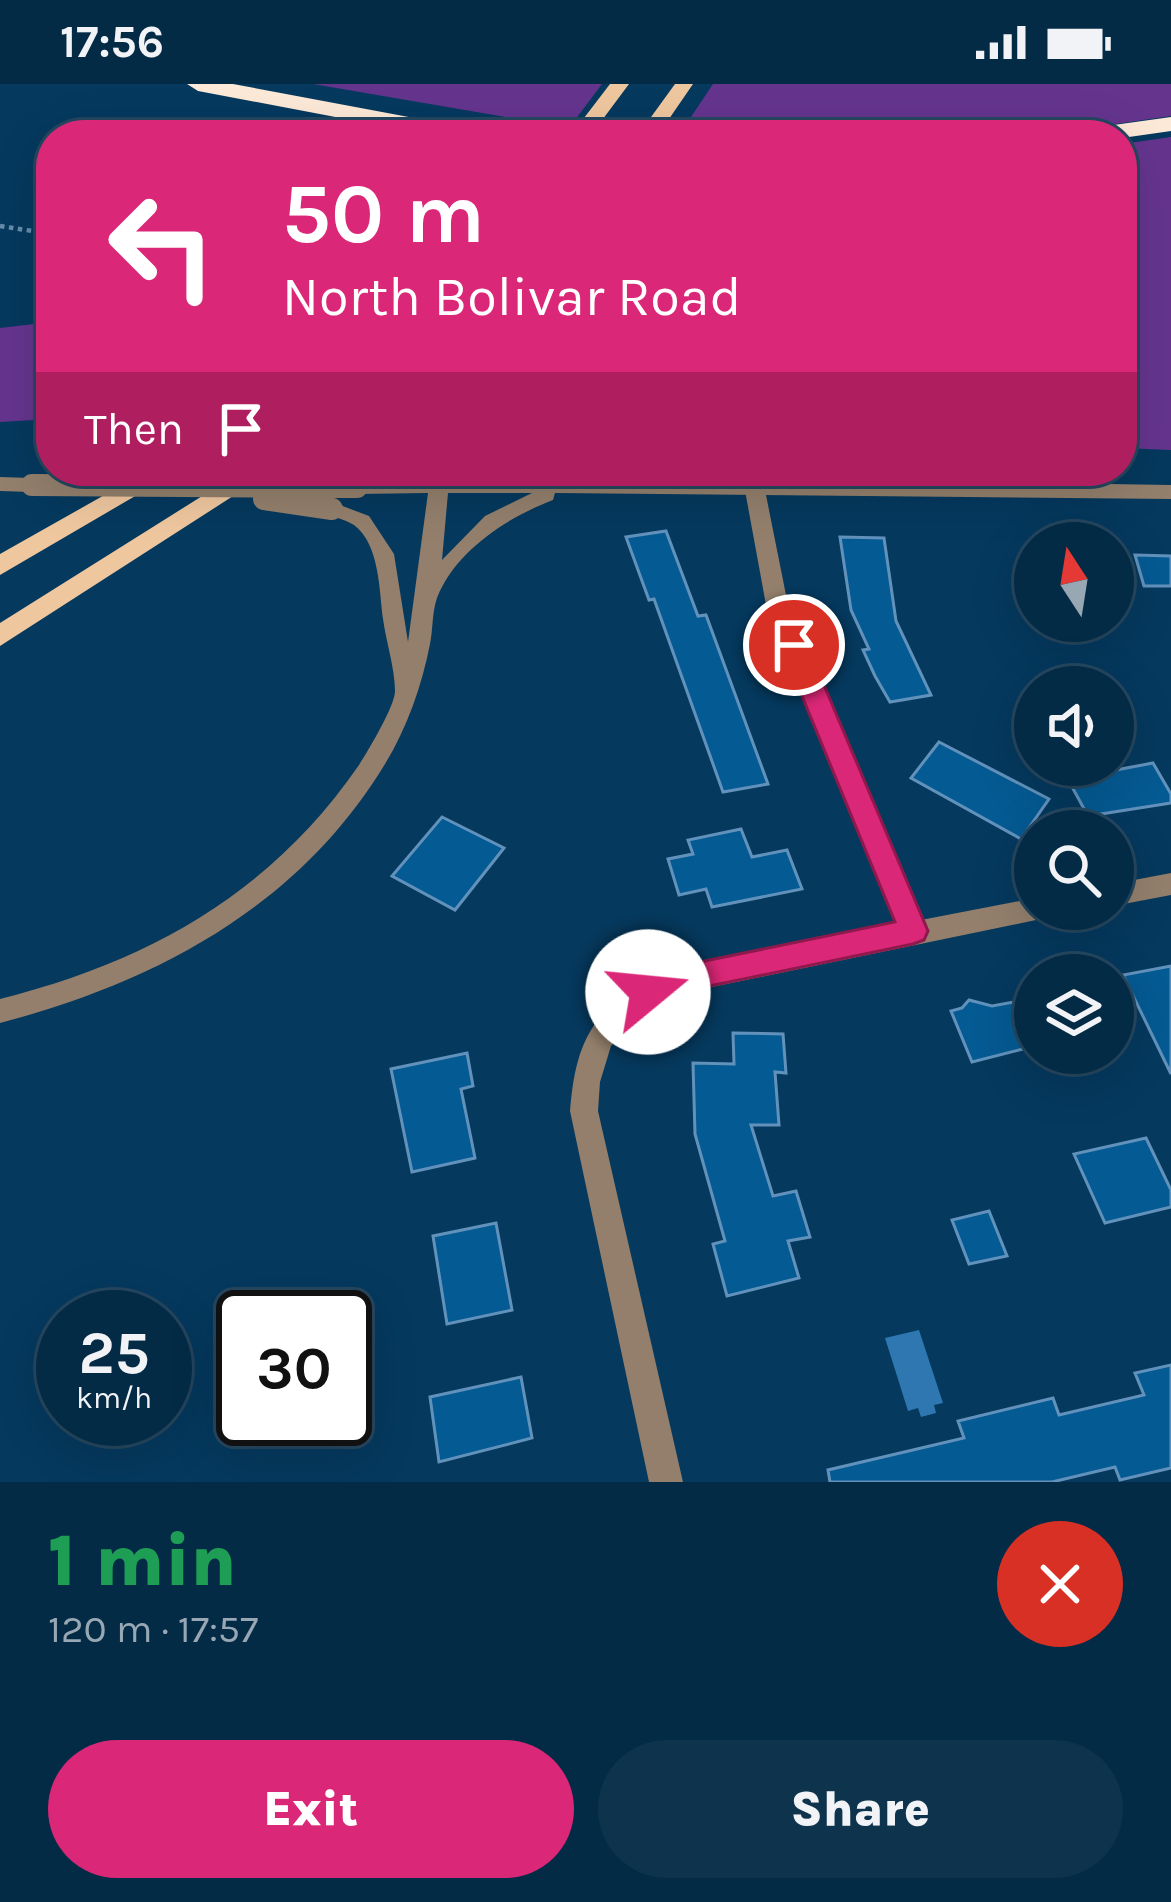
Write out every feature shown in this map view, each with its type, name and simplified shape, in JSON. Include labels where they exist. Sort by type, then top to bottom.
[{"type":"highway","points":[[198,84],[389,120]]},
{"type":"highway","points":[[1137,129],[1171,124]]},
{"type":"main road","points":[[592,120],[620,84]]},
{"type":"main road","points":[[659,120],[684,84]]},
{"type":"main road","points":[[0,566],[161,486]]},
{"type":"main road","points":[[0,636],[236,486]]},
{"type":"street","points":[[0,484],[36,485]]},
{"type":"street","points":[[212,486],[332,509],[362,521],[384,554],[405,696]]},
{"type":"street","points":[[334,486],[662,486]]},
{"type":"street","points":[[754,486],[777,604],[913,931]]},
{"type":"street","points":[[814,486],[1171,492]]},
{"type":"street","points":[[0,1011],[89,988],[148,961],[284,872],[359,784],[405,696],[418,654],[439,487]]},
{"type":"street","points":[[424,604],[452,557],[476,530],[523,502],[571,487]]},
{"type":"street","points":[[1134,891],[1171,884]]},
{"type":"street","points":[[665,1482],[584,1111],[585,1070],[602,1032],[648,992],[695,976],[1014,913]]},
{"type":"path","points":[[0,226],[36,232]]},
{"type":"shaded area","points":[[313,84],[602,84],[575,120],[522,120]]},
{"type":"shaded area","points":[[713,84],[1171,84],[1171,116],[1137,121],[689,120]]},
{"type":"shaded area","points":[[1171,137],[1171,450],[1137,449],[1137,142]]},
{"type":"shaded area","points":[[36,324],[36,420],[0,422],[0,328]]},
{"type":"water","points":[[919,1330],[943,1403],[934,1405],[936,1413],[921,1417],[918,1408],[908,1411],[885,1338]]},
{"type":"building","points":[[666,531],[698,616],[706,615],[768,784],[723,792],[654,599],[649,600],[626,537]]},
{"type":"building","points":[[840,537],[884,538],[896,621],[931,695],[890,702],[875,676],[851,610]]},
{"type":"building","points":[[1135,555],[1171,556],[1171,586],[1144,586]]},
{"type":"building","points":[[939,742],[1014,781],[1014,786],[1049,799],[1041,810],[1014,810],[1014,835],[911,778]]},
{"type":"building","points":[[1153,763],[1171,794],[1171,803],[1085,810],[1072,786],[1134,786],[1134,767]]},
{"type":"building","points":[[442,817],[504,848],[455,910],[392,876]]},
{"type":"building","points":[[741,829],[752,857],[787,850],[802,889],[712,907],[706,889],[679,895],[668,859],[693,854],[688,840]]},
{"type":"building","points":[[1171,966],[1171,1074],[1134,998],[1134,973]]},
{"type":"building","points":[[969,1000],[992,1006],[1014,1002],[1014,1051],[972,1062],[951,1011]]},
{"type":"building","points":[[733,1033],[783,1034],[786,1073],[775,1072],[779,1125],[751,1125],[773,1196],[796,1191],[810,1237],[788,1241],[799,1278],[727,1296],[713,1244],[725,1241],[695,1134],[693,1063],[734,1064]]},
{"type":"building","points":[[467,1053],[473,1086],[461,1089],[475,1158],[412,1172],[391,1069]]},
{"type":"building","points":[[1146,1138],[1171,1190],[1171,1207],[1105,1223],[1074,1154]]},
{"type":"building","points":[[989,1211],[1007,1256],[969,1264],[952,1220]]},
{"type":"building","points":[[496,1223],[512,1310],[447,1324],[433,1236]]},
{"type":"building","points":[[1171,1365],[1171,1468],[1120,1480],[1115,1467],[1052,1482],[830,1482],[828,1470],[964,1438],[958,1421],[1053,1398],[1059,1415],[1144,1395],[1135,1373]]},
{"type":"building","points":[[521,1377],[532,1438],[439,1462],[430,1397]]},
{"type":"route","points":[[648,992],[695,976],[913,931],[794,645]]}]
